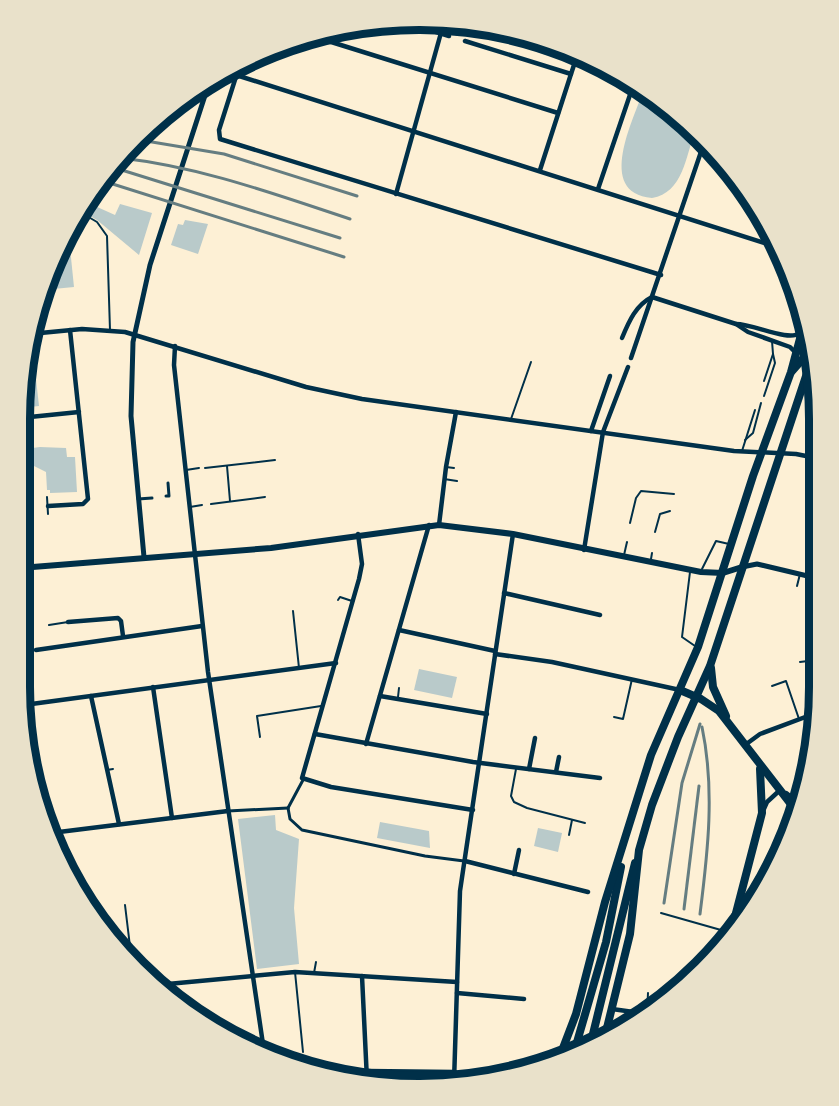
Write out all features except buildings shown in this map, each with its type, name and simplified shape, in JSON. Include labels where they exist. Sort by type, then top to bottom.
[{"type":"highway","points":[[563,1048],[576,1014],[605,902],[651,755],[698,647],[761,452],[791,372],[800,334]]},
{"type":"highway","points":[[791,372],[804,357]]},
{"type":"highway","points":[[593,1036],[639,850],[658,787],[710,666],[807,375]]},
{"type":"highway","points":[[710,666],[713,687],[732,729]]},
{"type":"highway","points":[[680,690],[697,697],[719,711],[743,746],[790,805]]},
{"type":"highway","points":[[736,913],[762,813],[760,768]]},
{"type":"highway","points":[[779,791],[792,800]]},
{"type":"highway","points":[[577,1043],[606,942],[627,837]]},
{"type":"highway","points":[[607,1028],[633,917],[639,850]]},
{"type":"main road","points":[[30,567],[271,548],[429,525],[513,534],[701,572],[723,573],[742,567]]},
{"type":"street","points":[[433,31],[449,36]]},
{"type":"street","points":[[396,194],[442,31]]},
{"type":"street","points":[[328,41],[558,113]]},
{"type":"street","points":[[465,41],[571,74]]},
{"type":"street","points":[[540,170],[575,63]]},
{"type":"street","points":[[237,75],[767,244]]},
{"type":"street","points":[[236,76],[219,130],[220,139],[661,275]]},
{"type":"street","points":[[598,189],[631,93]]},
{"type":"street","points":[[144,557],[131,416],[134,333],[154,253],[204,95]]},
{"type":"street","points":[[631,358],[701,151]]},
{"type":"street","points":[[622,338],[631,317],[645,301],[652,297],[736,324],[790,347],[795,352]]},
{"type":"street","points":[[736,324],[750,325],[791,337],[799,333]]},
{"type":"street","points":[[48,506],[83,504],[88,499],[70,330]]},
{"type":"street","points":[[40,333],[70,330],[110,330],[134,333],[315,389],[362,399],[700,446],[809,457]]},
{"type":"street","points":[[175,346],[174,365],[202,626],[263,1043]]},
{"type":"street","points":[[584,550],[603,432],[628,368]]},
{"type":"street","points":[[591,431],[610,376]]},
{"type":"street","points":[[439,525],[444,479],[456,411]]},
{"type":"street","points":[[30,417],[79,412]]},
{"type":"street","points":[[166,496],[170,496],[168,483]]},
{"type":"street","points":[[138,499],[152,498]]},
{"type":"street","points":[[366,744],[429,525]]},
{"type":"street","points":[[358,534],[362,564],[303,780],[288,808],[290,819],[302,830],[425,856],[465,861],[588,892]]},
{"type":"street","points":[[362,976],[367,1071],[454,1072],[460,897],[513,534]]},
{"type":"street","points":[[742,567],[757,564],[809,576]]},
{"type":"street","points":[[504,593],[600,615]]},
{"type":"street","points":[[68,622],[118,618],[121,621],[123,636]]},
{"type":"street","points":[[36,650],[202,626]]},
{"type":"street","points":[[399,630],[680,690]]},
{"type":"street","points":[[31,704],[336,663]]},
{"type":"street","points":[[153,687],[172,818]]},
{"type":"street","points":[[91,696],[110,769],[118,824]]},
{"type":"street","points":[[380,696],[487,714]]},
{"type":"street","points":[[743,746],[760,734],[808,716]]},
{"type":"street","points":[[315,734],[480,763],[600,778]]},
{"type":"street","points":[[529,769],[535,736]]},
{"type":"street","points":[[556,772],[559,757]]},
{"type":"street","points":[[303,780],[473,810]]},
{"type":"street","points":[[762,813],[767,802],[779,791]]},
{"type":"street","points":[[59,832],[228,811],[288,808]]},
{"type":"street","points":[[514,874],[519,850]]},
{"type":"street","points":[[168,984],[295,972],[457,982]]},
{"type":"street","points":[[457,993],[524,999]]},
{"type":"street","points":[[612,1009],[633,1012]]},
{"type":"lane","points":[[87,216],[97,222],[107,236],[110,330]]},
{"type":"lane","points":[[764,396],[775,363],[772,340]]},
{"type":"lane","points":[[764,381],[774,354]]},
{"type":"lane","points":[[511,419],[531,362]]},
{"type":"lane","points":[[745,440],[753,433],[761,403]]},
{"type":"lane","points":[[742,451],[755,410]]},
{"type":"lane","points":[[205,468],[275,460]]},
{"type":"lane","points":[[227,466],[230,501]]},
{"type":"lane","points":[[446,466],[454,468]]},
{"type":"lane","points":[[186,470],[200,468]]},
{"type":"lane","points":[[444,479],[457,481]]},
{"type":"lane","points":[[630,523],[636,498],[641,491],[674,495]]},
{"type":"lane","points":[[47,497],[48,514]]},
{"type":"lane","points":[[211,504],[265,497]]},
{"type":"lane","points":[[189,507],[202,505]]},
{"type":"lane","points":[[655,532],[660,514],[670,512]]},
{"type":"lane","points":[[701,572],[716,541],[731,545]]},
{"type":"lane","points":[[624,558],[627,542]]},
{"type":"lane","points":[[650,562],[652,553]]},
{"type":"lane","points":[[690,570],[682,638],[698,647]]},
{"type":"lane","points":[[797,586],[800,574]]},
{"type":"lane","points":[[338,600],[340,597],[352,601]]},
{"type":"lane","points":[[293,611],[299,668]]},
{"type":"lane","points":[[49,625],[68,622]]},
{"type":"lane","points":[[800,662],[809,661]]},
{"type":"lane","points":[[614,717],[623,719],[632,679]]},
{"type":"lane","points":[[772,686],[786,681],[799,719]]},
{"type":"lane","points":[[397,700],[399,688]]},
{"type":"lane","points":[[260,737],[257,716],[324,706]]},
{"type":"lane","points":[[516,767],[511,796],[514,802],[527,808],[585,823]]},
{"type":"lane","points":[[569,835],[572,820]]},
{"type":"lane","points":[[125,905],[130,946]]},
{"type":"lane","points":[[661,913],[722,931]]},
{"type":"lane","points":[[314,973],[316,962]]},
{"type":"lane","points":[[295,972],[303,1052]]},
{"type":"lane","points":[[648,993],[648,1002]]},
{"type":"lane","points":[[628,1015],[629,1011]]},
{"type":"shaded area","points":[[640,99],[657,110],[692,141],[682,172],[671,189],[652,198],[635,193],[625,183],[622,169],[627,135]]},
{"type":"shaded area","points":[[120,204],[152,213],[139,255],[88,215],[94,206],[115,215]]},
{"type":"shaded area","points":[[185,220],[208,224],[198,254],[171,245],[178,224],[183,225]]},
{"type":"shaded area","points":[[70,247],[74,287],[53,289]]},
{"type":"shaded area","points":[[36,379],[39,406],[31,407],[31,394],[32,380]]},
{"type":"shaded area","points":[[30,448],[66,448],[67,457],[75,457],[77,492],[50,493],[50,490],[47,490],[46,472],[30,465]]},
{"type":"shaded area","points":[[419,669],[457,677],[452,698],[414,690]]},
{"type":"shaded area","points":[[275,815],[276,830],[299,839],[294,908],[299,964],[257,969],[238,819]]},
{"type":"shaded area","points":[[380,822],[429,831],[430,848],[377,838]]},
{"type":"shaded area","points":[[538,828],[562,833],[558,852],[534,846]]},
{"type":"railway","points":[[147,141],[224,154],[357,196]]},
{"type":"railway","points":[[130,159],[209,175],[350,219]]},
{"type":"railway","points":[[121,170],[340,238]]},
{"type":"railway","points":[[109,183],[344,257]]},
{"type":"railway","points":[[664,903],[682,783],[700,724]]},
{"type":"railway","points":[[700,914],[709,820],[708,774],[702,727]]},
{"type":"railway","points":[[684,909],[699,786]]}]
